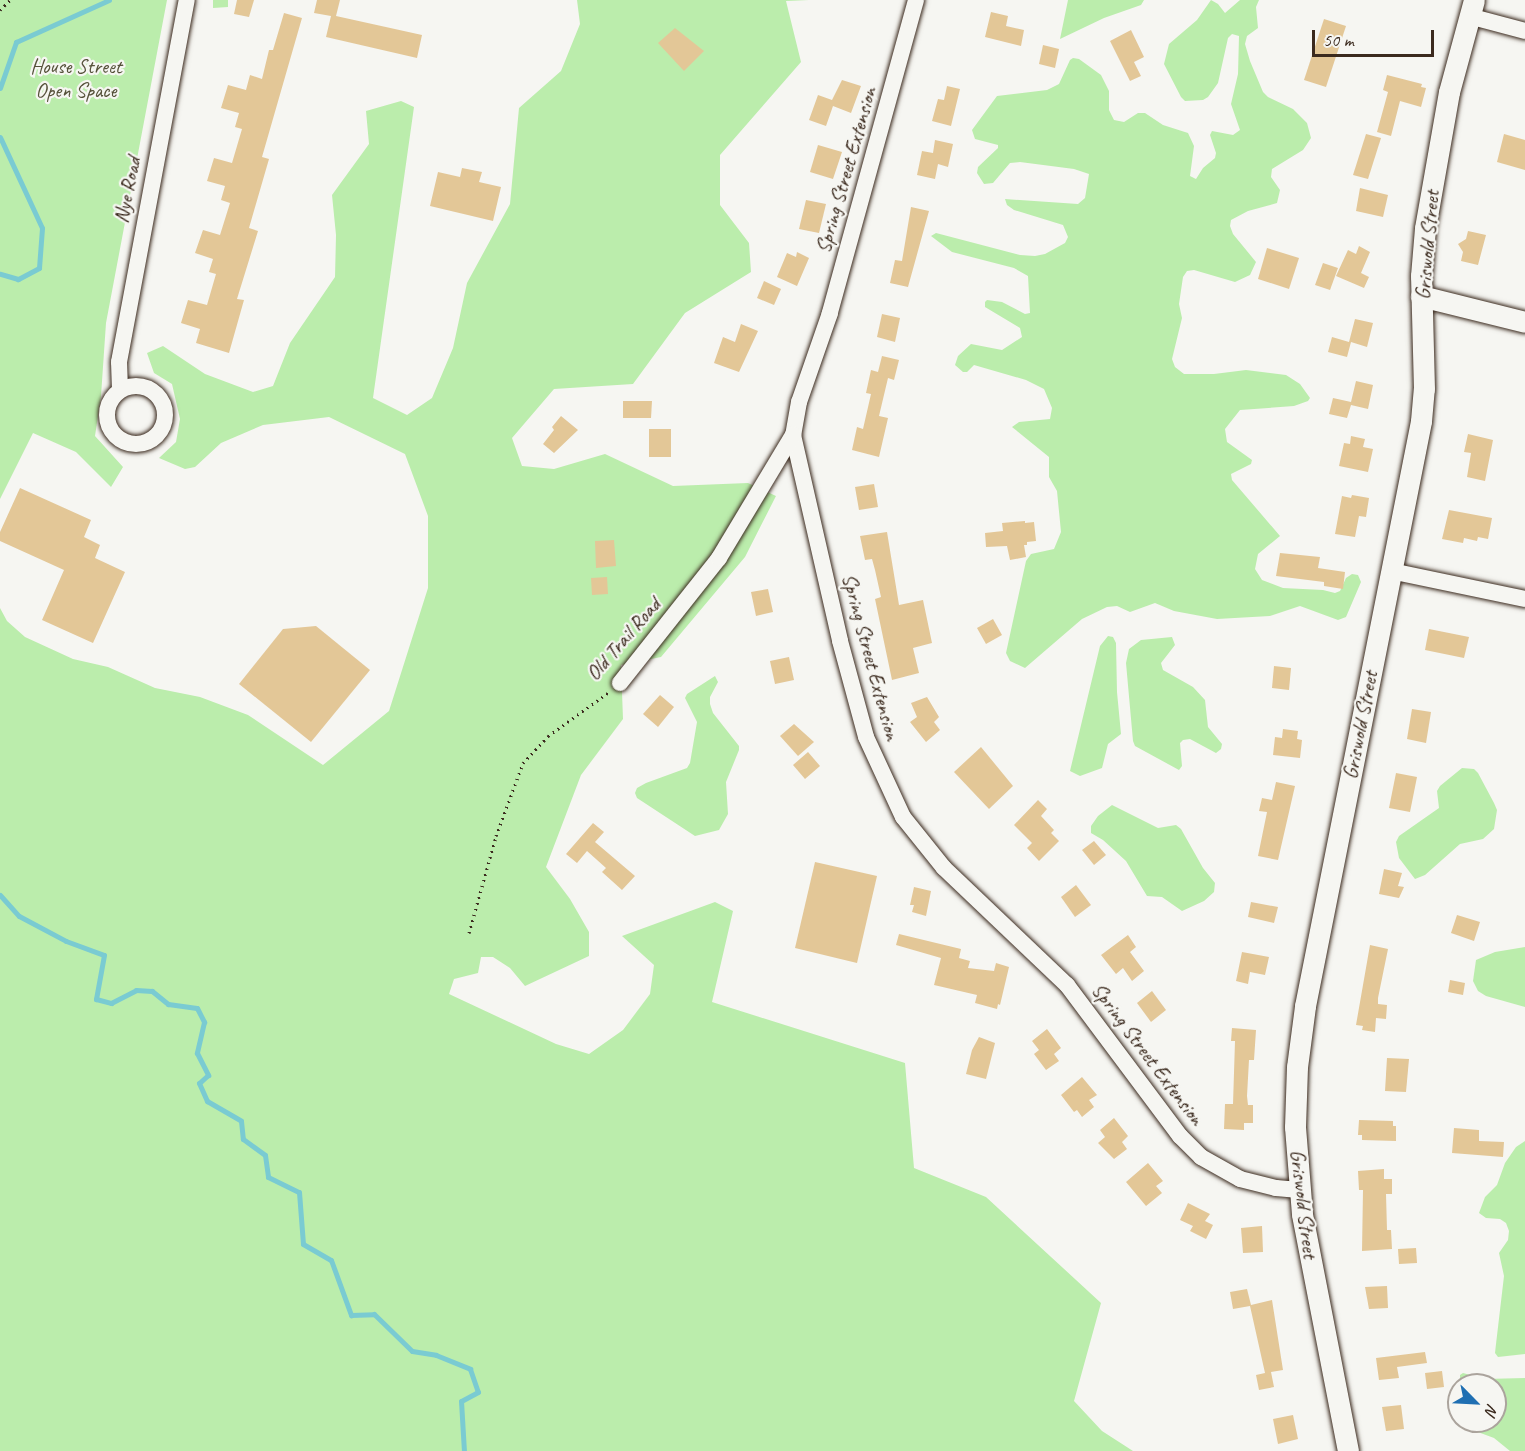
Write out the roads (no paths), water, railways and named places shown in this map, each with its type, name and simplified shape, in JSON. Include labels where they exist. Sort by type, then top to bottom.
[{"type":"main road","name":"Griswold Street","points":[[1348,1451],[1306,1243],[1299,1190],[1296,1097],[1303,1016],[1423,405],[1421,296],[1425,228],[1449,93],[1471,8]]},
{"type":"main road","points":[[1421,296],[1525,322]]},
{"type":"street","name":"Nye Road","points":[[120,390],[119,362],[187,0]]},
{"type":"street","name":"Spring Street Extension","points":[[916,0],[830,313],[799,402],[793,435],[840,641],[866,737],[903,817],[944,868],[1067,986],[1180,1136],[1201,1156],[1240,1179],[1276,1188],[1299,1190]]},
{"type":"street","points":[[1471,8],[1525,31]]},
{"type":"street","name":"Old Trail Road","points":[[620,683],[719,558],[793,435]]},
{"type":"street","points":[[1391,571],[1525,599]]},
{"type":"waterway","points":[[0,88],[16,42],[109,0]]},
{"type":"waterway","points":[[0,137],[42,228],[39,268],[18,279],[0,274]]},
{"type":"waterway","points":[[0,895],[19,916],[66,941],[104,955],[96,999],[111,1003],[136,990],[152,991],[168,1004],[197,1008],[204,1022],[197,1053],[208,1075],[199,1083],[207,1101],[241,1121],[243,1139],[265,1155],[268,1177],[299,1192],[303,1244],[331,1260],[351,1315],[374,1314],[412,1351],[436,1355],[470,1369],[478,1392],[461,1401],[464,1451]]},
{"type":"park label","name":"House Street Open Space","points":[[76,78]]}]
